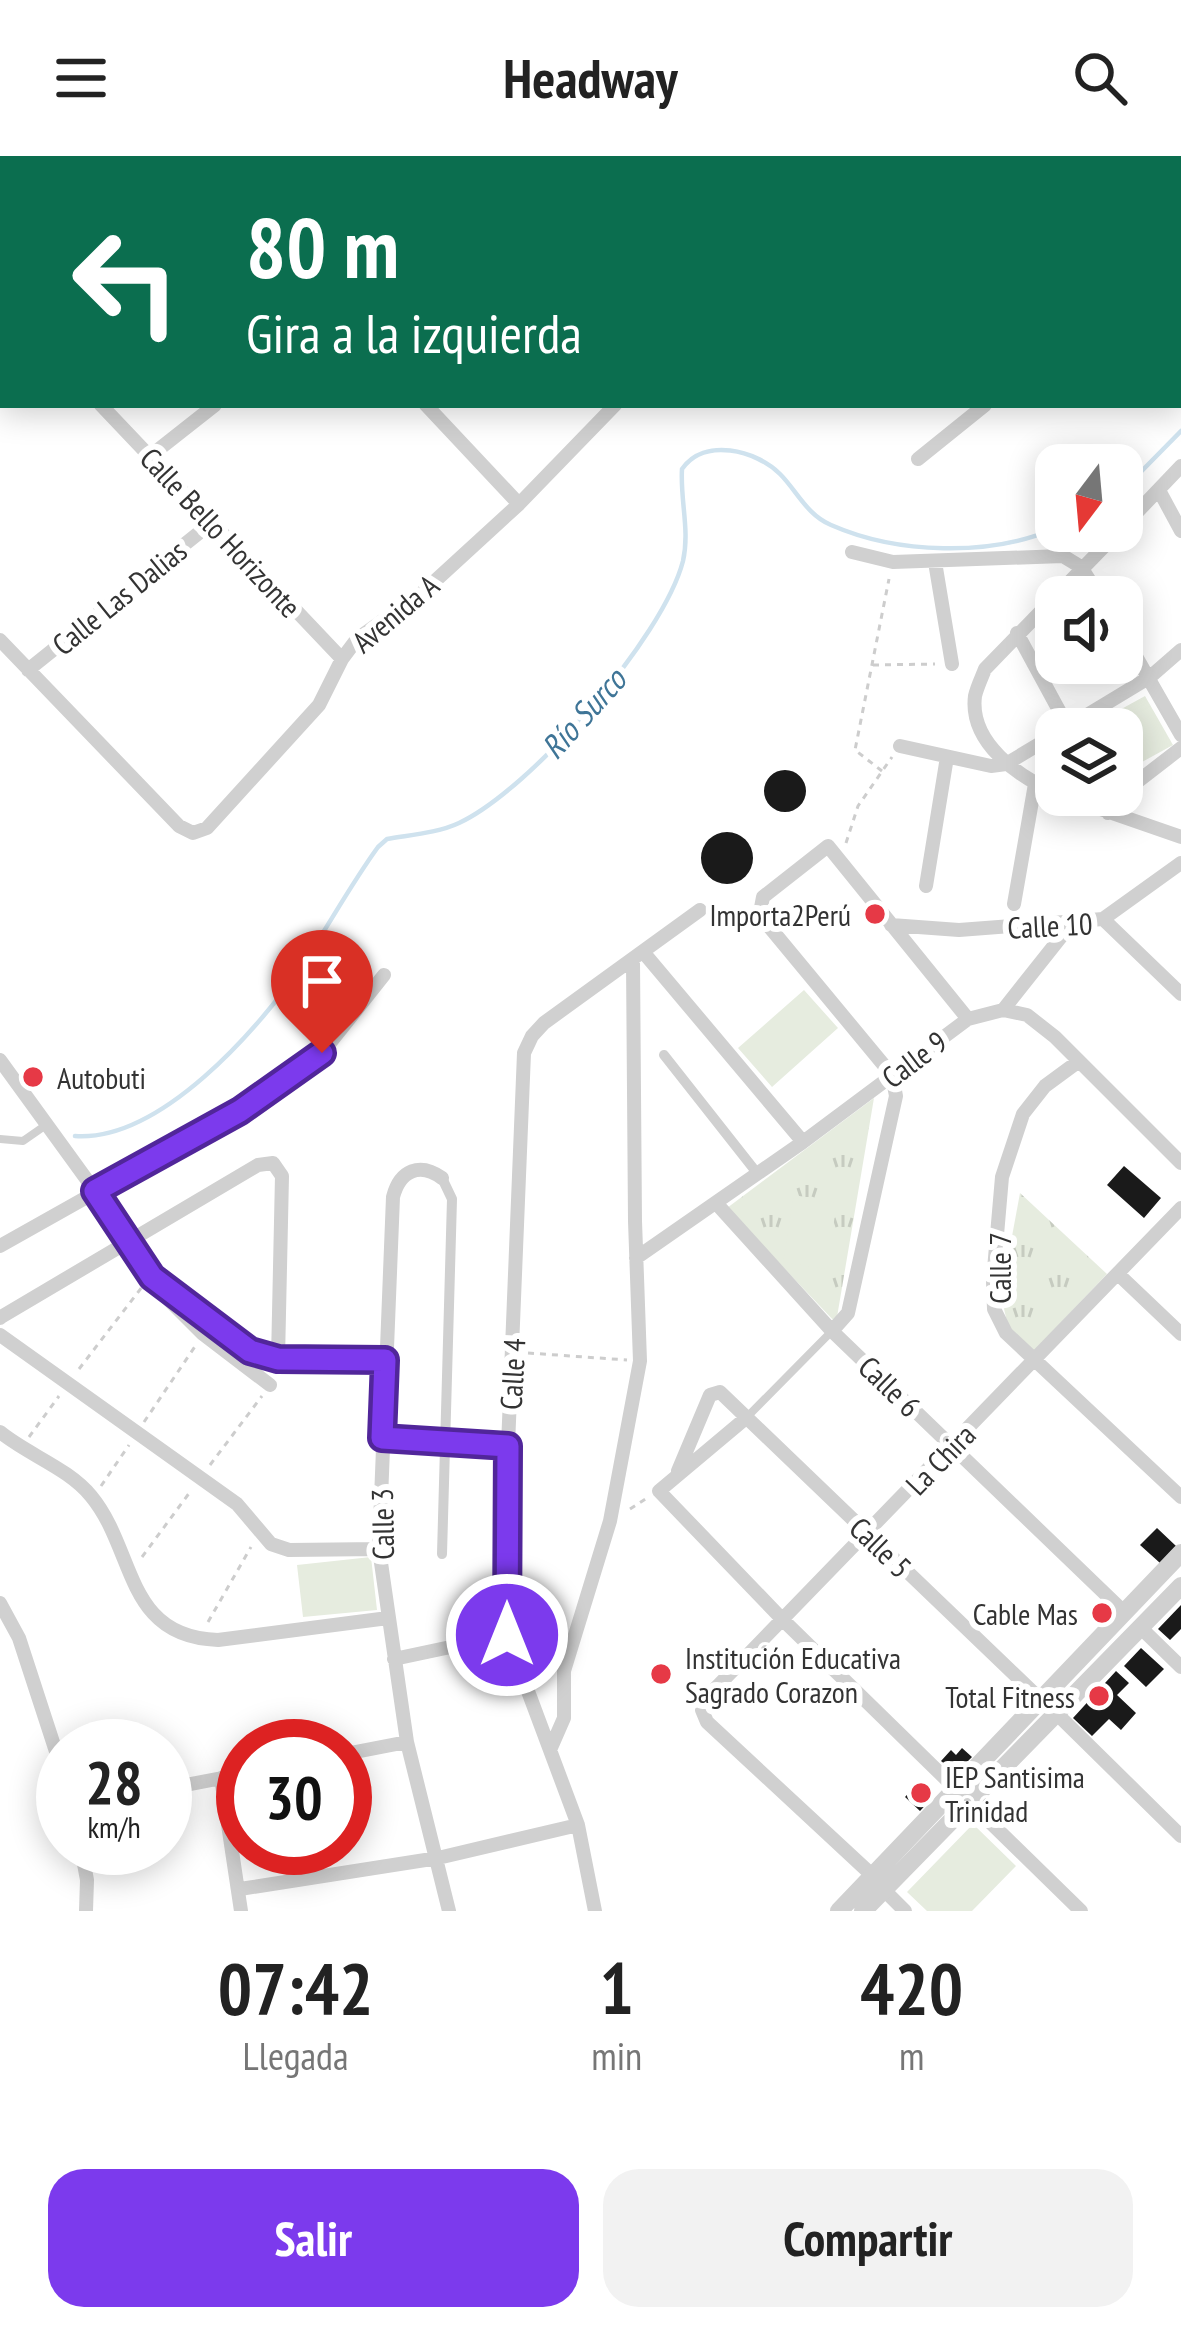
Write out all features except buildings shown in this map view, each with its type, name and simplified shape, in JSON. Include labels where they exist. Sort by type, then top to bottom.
[{"type":"street","name":"Calle Bello Horizonte","points":[[104,408],[342,658]]},
{"type":"street","points":[[149,457],[211,408]]},
{"type":"street","points":[[429,408],[519,504]]},
{"type":"street","name":"Avenida A","points":[[28,670],[179,826],[193,832],[207,828],[319,705],[357,639],[423,592],[519,504],[612,408]]},
{"type":"street","points":[[917,459],[981,408]]},
{"type":"street","points":[[1143,508],[1181,466]]},
{"type":"street","points":[[1160,491],[1181,531]]},
{"type":"street","name":"Calle Las Dalias","points":[[28,670],[210,524]]},
{"type":"street","points":[[852,552],[892,562],[1063,556],[1087,576]]},
{"type":"street","points":[[1014,904],[1035,784],[1006,764],[983,734],[974,699],[985,669],[1098,552]]},
{"type":"street","points":[[935,562],[952,664]]},
{"type":"street","points":[[1017,633],[1053,708]]},
{"type":"street","points":[[0,640],[28,670]]},
{"type":"street","points":[[1099,708],[1150,677],[1181,650]]},
{"type":"street","points":[[1143,666],[1181,735]]},
{"type":"street","points":[[900,746],[991,766],[1006,764],[1035,747]]},
{"type":"street","points":[[1143,777],[1181,748]]},
{"type":"street","points":[[926,886],[947,757]]},
{"type":"street","points":[[1117,816],[1181,837]]},
{"type":"street","points":[[832,1330],[848,1313],[896,1096],[892,1076],[760,914],[763,897],[828,846],[968,1019]]},
{"type":"street","points":[[1103,919],[1181,863]]},
{"type":"street","name":"Calle 4","points":[[596,1911],[578,1825],[507,1635],[508,1446],[524,1053],[544,1024],[700,910]]},
{"type":"street","name":"Calle 10","points":[[891,925],[958,930],[1103,919],[1181,994]]},
{"type":"street","points":[[1072,923],[1003,1010],[1027,1015],[1181,1163]]},
{"type":"street","points":[[639,957],[802,1142]]},
{"type":"street","points":[[550,1750],[564,1718],[564,1671],[610,1521],[640,1360],[636,1258],[639,957]]},
{"type":"street","points":[[0,1246],[240,1111],[291,1077],[322,1053],[384,974]]},
{"type":"street","name":"Calle 9","points":[[636,1258],[968,1019],[1003,1010]]},
{"type":"street","points":[[664,1055],[757,1173]]},
{"type":"street","points":[[0,1060],[95,1191],[163,1297],[270,1385]]},
{"type":"street","name":"Calle 7","points":[[1079,1061],[1045,1086],[1023,1114],[1002,1177],[994,1309],[1006,1333],[1181,1497]]},
{"type":"street","points":[[0,1318],[258,1165],[273,1163],[282,1175],[278,1359],[250,1351],[152,1277]]},
{"type":"street","name":"Calle 3","points":[[442,1178],[420,1168],[396,1186],[379,1549],[407,1742],[449,1911]]},
{"type":"street","points":[[442,1178],[452,1199],[442,1554]]},
{"type":"street","name":"Calle 6","points":[[716,1203],[832,1330],[1123,1611]]},
{"type":"street","name":"La Chira","points":[[878,1883],[707,1723],[702,1710],[707,1697],[1181,1208]]},
{"type":"street","points":[[1118,1274],[1181,1334]]},
{"type":"street","points":[[0,1335],[237,1504],[271,1544],[289,1550],[379,1549]]},
{"type":"street","name":"Calle 5","points":[[675,1477],[710,1396],[724,1394],[1039,1698]]},
{"type":"street","points":[[746,1418],[659,1491],[1081,1911]]},
{"type":"street","points":[[0,1432],[20,1449],[76,1480],[93,1498],[141,1601],[168,1626],[198,1639],[388,1618]]},
{"type":"street","points":[[382,1438],[508,1446]]},
{"type":"street","points":[[863,1911],[878,1883],[955,1787],[1181,1553]]},
{"type":"street","points":[[839,1911],[971,1802],[1181,1586]]},
{"type":"street","points":[[0,1603],[19,1638],[45,1719]]},
{"type":"street","points":[[1141,1628],[1181,1667]]},
{"type":"street","points":[[394,1659],[507,1635]]},
{"type":"street","points":[[1058,1715],[1181,1836]]},
{"type":"street","points":[[372,1749],[407,1742]]},
{"type":"street","points":[[240,1889],[438,1858],[578,1825]]},
{"type":"street","points":[[86,1875],[86,1911]]},
{"type":"street","points":[[238,1875],[242,1911]]},
{"type":"street","points":[[878,1883],[905,1911]]},
{"type":"lane","points":[[0,1139],[23,1141],[47,1124]]},
{"type":"lane","points":[[746,1418],[832,1330]]},
{"type":"lane","points":[[278,1359],[385,1360]]},
{"type":"path","points":[[882,771],[855,750],[892,562]]},
{"type":"path","points":[[872,665],[952,664]]},
{"type":"path","points":[[841,862],[858,806],[900,746]]},
{"type":"path","points":[[20,1449],[152,1277]]},
{"type":"path","points":[[93,1498],[203,1334]]},
{"type":"path","points":[[513,1352],[640,1360]]},
{"type":"path","points":[[610,1521],[659,1491]]},
{"type":"path","points":[[198,1639],[258,1534]]},
{"type":"green space","points":[[1145,696],[1173,745],[1143,761],[1143,708],[1123,708]]},
{"type":"green space","points":[[804,990],[838,1028],[772,1087],[738,1048]]},
{"type":"green space","points":[[874,1098],[836,1323],[727,1208]]},
{"type":"green space","points":[[1020,1193],[1107,1274],[1031,1354],[1008,1326],[1001,1296]]},
{"type":"green space","points":[[794,1195],[837,1203],[826,1269],[783,1262]]},
{"type":"green space","points":[[371,1557],[377,1610],[303,1617],[297,1565]]},
{"type":"green space","points":[[973,1824],[1016,1866],[972,1911],[927,1911],[907,1892]]},
{"type":"waterway","name":"Río Surco","points":[[1143,470],[1181,431]]},
{"type":"waterway","name":"Río Surco","points":[[75,1136],[107,1133],[140,1121],[204,1077],[284,990],[378,847],[387,839],[459,823],[521,779],[556,746],[622,669],[671,593],[685,549],[682,469],[692,459],[716,450],[758,459],[780,474],[823,521],[885,542],[973,547],[1035,535]]},
{"type":"place","name":"Importa2Perú","points":[[875,914]]},
{"type":"place","name":"Autobuti","points":[[33,1077]]},
{"type":"place","name":"Cable Mas","points":[[1102,1613]]},
{"type":"place","name":"Institución Educativa Sagrado Corazon","points":[[661,1674]]},
{"type":"place","name":"Total Fitness","points":[[1099,1696]]},
{"type":"place","name":"IEP Santisima Trinidad","points":[[921,1793]]},
{"type":"route","points":[[322,1053],[240,1111],[95,1191],[152,1277],[250,1351],[278,1359],[385,1360],[382,1438],[508,1446],[507,1635]]}]
